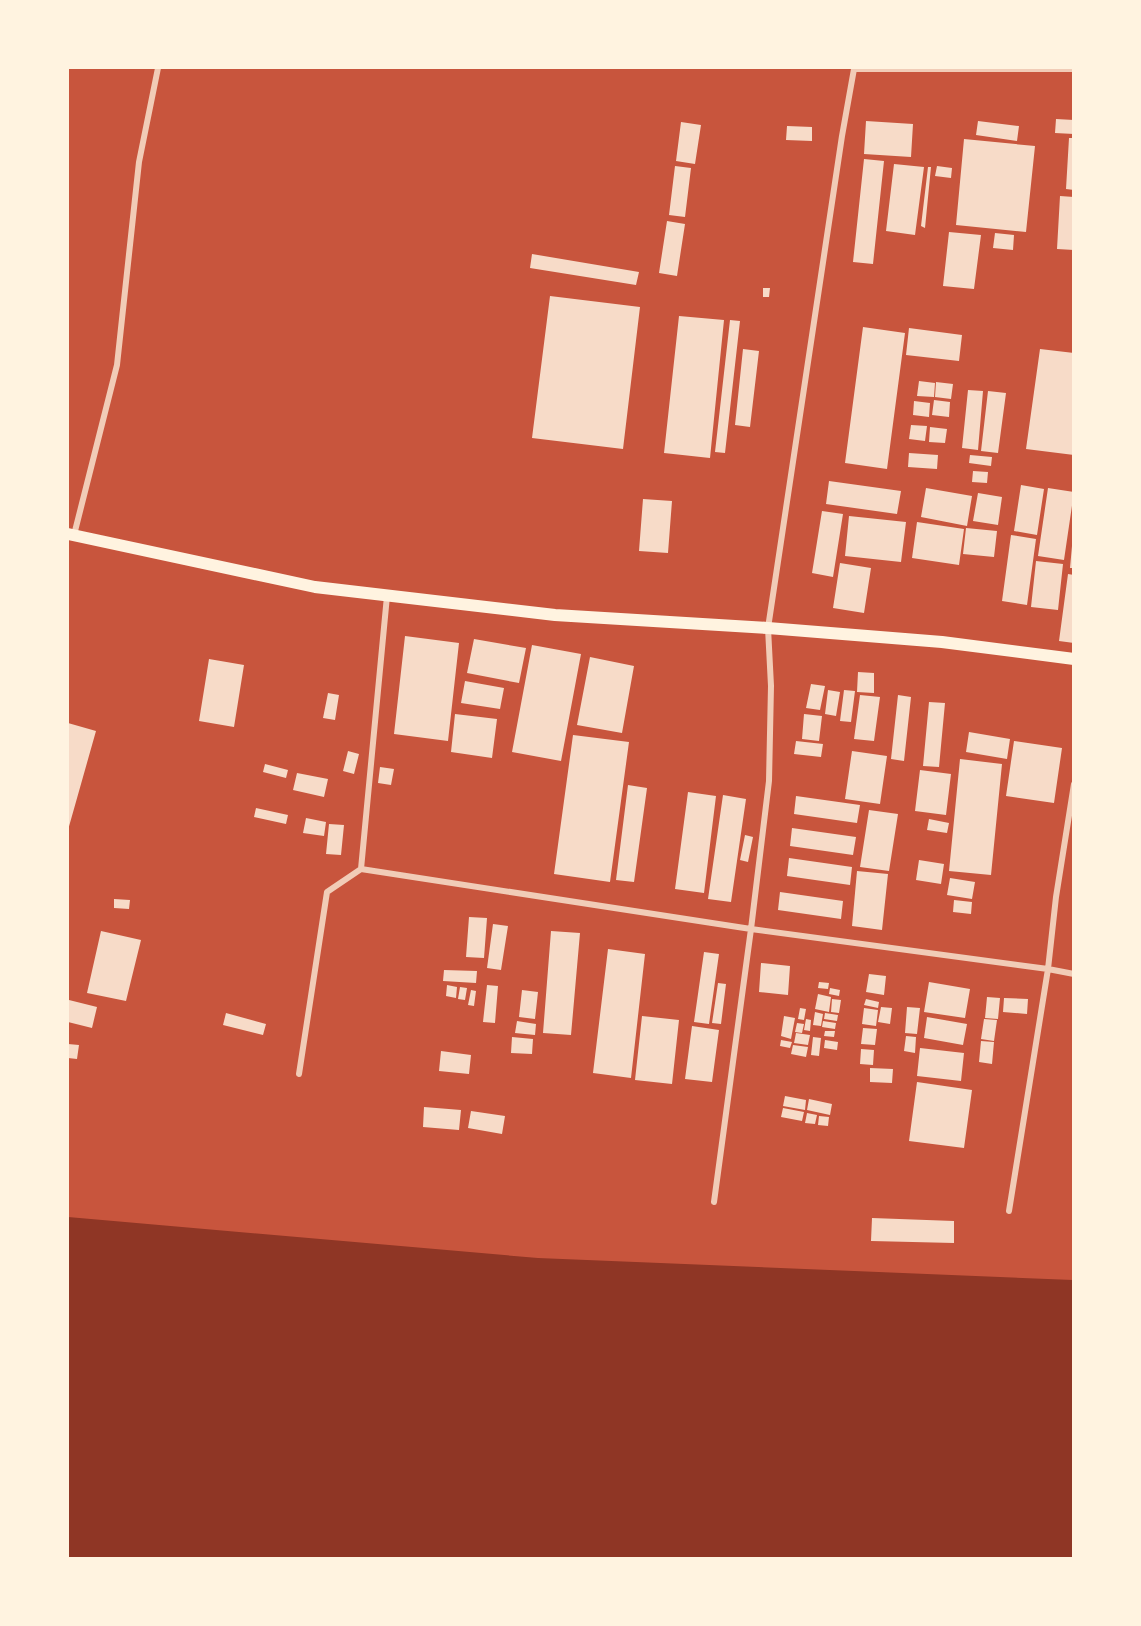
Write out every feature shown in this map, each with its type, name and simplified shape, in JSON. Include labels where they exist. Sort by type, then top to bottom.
[{"type":"main road","points":[[71,534],[315,587],[387,596],[555,615],[768,628],[942,642],[1074,659]]},
{"type":"street","points":[[71,534],[117,365],[139,162],[158,68]]},
{"type":"street","points":[[714,1202],[769,781],[771,686],[768,628],[854,68],[1074,69]]},
{"type":"street","points":[[361,869],[387,596]]},
{"type":"street","points":[[1009,1211],[1048,969],[1056,897],[1074,784]]},
{"type":"street","points":[[299,1074],[327,892],[361,869],[751,929],[1074,974]]},
{"type":"shaded area","points":[[68,1217],[538,1258],[1073,1280],[1073,1558],[68,1558]]},
{"type":"building","points":[[1056,119],[1074,120],[1074,134],[1055,133]]},
{"type":"building","points":[[866,121],[913,124],[911,157],[864,154]]},
{"type":"building","points":[[978,121],[1019,126],[1017,141],[976,135]]},
{"type":"building","points":[[681,122],[701,125],[695,164],[676,161]]},
{"type":"building","points":[[787,126],[812,127],[812,141],[786,140]]},
{"type":"building","points":[[1069,138],[1074,138],[1074,190],[1066,189]]},
{"type":"building","points":[[964,139],[1035,146],[1026,232],[956,225]]},
{"type":"building","points":[[864,159],[884,161],[873,264],[853,262]]},
{"type":"building","points":[[894,164],[924,167],[915,235],[886,231]]},
{"type":"building","points":[[675,166],[691,168],[685,217],[669,215]]},
{"type":"building","points":[[937,166],[952,168],[951,178],[935,176]]},
{"type":"building","points":[[928,167],[931,167],[925,228],[921,226]]},
{"type":"building","points":[[1060,196],[1074,197],[1074,250],[1057,249]]},
{"type":"building","points":[[667,221],[685,224],[677,276],[659,273]]},
{"type":"building","points":[[949,232],[981,235],[974,289],[943,286]]},
{"type":"building","points":[[995,233],[1014,235],[1013,250],[993,248]]},
{"type":"building","points":[[532,254],[639,272],[636,285],[530,268]]},
{"type":"building","points":[[763,288],[770,288],[769,297],[763,297]]},
{"type":"building","points":[[550,296],[640,307],[623,449],[532,438]]},
{"type":"building","points":[[679,316],[724,320],[710,458],[664,453]]},
{"type":"building","points":[[730,320],[740,321],[725,453],[715,452]]},
{"type":"building","points":[[863,327],[905,333],[887,469],[845,463]]},
{"type":"building","points":[[909,328],[962,335],[959,361],[906,355]]},
{"type":"building","points":[[743,349],[759,351],[750,427],[735,425]]},
{"type":"building","points":[[1040,349],[1074,353],[1074,455],[1026,449]]},
{"type":"building","points":[[919,381],[935,383],[934,397],[917,396]]},
{"type":"building","points":[[936,382],[953,384],[951,399],[935,397]]},
{"type":"building","points":[[968,390],[983,391],[978,450],[962,448]]},
{"type":"building","points":[[988,391],[1006,393],[998,453],[981,451]]},
{"type":"building","points":[[934,400],[950,402],[949,417],[932,415]]},
{"type":"building","points":[[914,401],[930,403],[929,417],[913,415]]},
{"type":"building","points":[[911,425],[927,426],[925,441],[909,439]]},
{"type":"building","points":[[930,427],[947,429],[945,443],[929,442]]},
{"type":"building","points":[[909,453],[938,455],[937,469],[908,467]]},
{"type":"building","points":[[970,455],[992,457],[991,466],[969,463]]},
{"type":"building","points":[[973,471],[988,472],[987,483],[972,482]]},
{"type":"building","points":[[829,481],[901,491],[897,514],[826,504]]},
{"type":"building","points":[[1021,485],[1044,489],[1037,535],[1014,531]]},
{"type":"building","points":[[926,488],[972,496],[967,526],[921,517]]},
{"type":"building","points":[[1048,488],[1074,492],[1064,560],[1038,556]]},
{"type":"building","points":[[978,493],[1002,497],[998,525],[973,521]]},
{"type":"building","points":[[643,499],[672,501],[668,553],[639,551]]},
{"type":"building","points":[[822,511],[843,514],[833,577],[812,573]]},
{"type":"building","points":[[849,516],[906,522],[901,562],[845,556]]},
{"type":"building","points":[[917,522],[964,529],[959,565],[912,558]]},
{"type":"building","points":[[966,528],[997,531],[994,557],[963,554]]},
{"type":"building","points":[[1011,535],[1036,539],[1027,605],[1002,601]]},
{"type":"building","points":[[1072,546],[1074,546],[1074,568],[1070,568]]},
{"type":"building","points":[[1036,561],[1063,564],[1058,610],[1031,607]]},
{"type":"building","points":[[840,563],[871,568],[864,613],[833,608]]},
{"type":"building","points":[[1068,574],[1074,575],[1074,643],[1059,641]]},
{"type":"building","points":[[405,636],[459,643],[448,741],[394,734]]},
{"type":"building","points":[[474,639],[526,648],[519,683],[467,673]]},
{"type":"building","points":[[532,645],[581,654],[561,761],[512,752]]},
{"type":"building","points":[[590,657],[634,666],[622,733],[577,725]]},
{"type":"building","points":[[209,659],[244,665],[234,727],[199,721]]},
{"type":"building","points":[[858,672],[874,673],[874,693],[857,692]]},
{"type":"building","points":[[465,681],[504,688],[500,709],[461,703]]},
{"type":"building","points":[[811,684],[825,686],[820,710],[806,708]]},
{"type":"building","points":[[828,690],[840,692],[836,716],[825,714]]},
{"type":"building","points":[[844,690],[855,691],[851,722],[840,721]]},
{"type":"building","points":[[328,693],[339,695],[335,720],[323,718]]},
{"type":"building","points":[[860,695],[880,697],[874,741],[854,739]]},
{"type":"building","points":[[898,695],[911,697],[904,761],[891,759]]},
{"type":"building","points":[[929,702],[945,703],[939,767],[923,766]]},
{"type":"building","points":[[455,714],[497,719],[492,758],[451,752]]},
{"type":"building","points":[[804,714],[822,716],[819,741],[802,739]]},
{"type":"building","points":[[68,723],[96,731],[68,830]]},
{"type":"building","points":[[969,732],[1010,739],[1007,759],[966,752]]},
{"type":"building","points":[[573,735],[629,742],[610,882],[554,874]]},
{"type":"building","points":[[796,741],[823,744],[821,757],[794,754]]},
{"type":"building","points":[[1014,741],[1062,748],[1054,803],[1006,796]]},
{"type":"building","points":[[348,751],[359,754],[354,774],[343,771]]},
{"type":"building","points":[[852,751],[887,756],[880,804],[845,799]]},
{"type":"building","points":[[960,759],[1002,764],[991,875],[949,871]]},
{"type":"building","points":[[265,764],[288,770],[286,778],[263,772]]},
{"type":"building","points":[[380,767],[394,769],[391,785],[378,783]]},
{"type":"building","points":[[920,770],[951,774],[946,815],[915,811]]},
{"type":"building","points":[[297,773],[328,779],[324,797],[293,790]]},
{"type":"building","points":[[628,785],[647,788],[634,882],[616,880]]},
{"type":"building","points":[[688,792],[716,796],[704,893],[675,889]]},
{"type":"building","points":[[723,795],[746,799],[731,902],[708,899]]},
{"type":"building","points":[[796,796],[860,805],[857,823],[794,814]]},
{"type":"building","points":[[256,808],[288,815],[286,824],[254,817]]},
{"type":"building","points":[[869,810],[898,814],[889,871],[860,867]]},
{"type":"building","points":[[306,818],[326,822],[324,836],[303,833]]},
{"type":"building","points":[[929,819],[949,823],[947,833],[927,830]]},
{"type":"building","points":[[329,824],[344,825],[341,855],[326,854]]},
{"type":"building","points":[[792,828],[856,837],[853,855],[790,846]]},
{"type":"building","points":[[745,835],[753,837],[748,862],[740,860]]},
{"type":"building","points":[[789,858],[852,867],[850,885],[787,876]]},
{"type":"building","points":[[919,860],[944,864],[941,884],[916,880]]},
{"type":"building","points":[[857,871],[888,874],[882,930],[852,926]]},
{"type":"building","points":[[950,878],[975,882],[972,899],[947,895]]},
{"type":"building","points":[[780,892],[843,901],[841,919],[778,910]]},
{"type":"building","points":[[114,899],[130,900],[129,909],[114,908]]},
{"type":"building","points":[[954,900],[972,902],[971,914],[953,912]]},
{"type":"building","points":[[469,917],[487,918],[484,958],[466,957]]},
{"type":"building","points":[[493,924],[508,926],[501,970],[487,968]]},
{"type":"building","points":[[101,931],[141,940],[126,1001],[87,993]]},
{"type":"building","points":[[551,931],[580,933],[571,1035],[543,1033]]},
{"type":"building","points":[[608,949],[645,954],[631,1078],[593,1073]]},
{"type":"building","points":[[704,952],[719,954],[709,1024],[694,1022]]},
{"type":"building","points":[[761,963],[790,966],[788,995],[759,992]]},
{"type":"building","points":[[444,970],[477,971],[476,983],[443,981]]},
{"type":"building","points":[[869,974],[886,976],[884,995],[866,992]]},
{"type":"building","points":[[819,982],[829,983],[828,989],[818,988]]},
{"type":"building","points":[[929,982],[970,989],[965,1018],[924,1012]]},
{"type":"building","points":[[718,983],[726,984],[721,1024],[712,1023]]},
{"type":"building","points":[[447,985],[457,987],[456,998],[446,996]]},
{"type":"building","points":[[487,985],[498,986],[495,1023],[483,1022]]},
{"type":"building","points":[[460,987],[467,988],[465,1000],[458,999]]},
{"type":"building","points":[[830,988],[840,990],[839,996],[829,994]]},
{"type":"building","points":[[471,990],[476,991],[474,1006],[468,1005]]},
{"type":"building","points":[[522,990],[538,992],[535,1019],[519,1017]]},
{"type":"building","points":[[818,994],[831,997],[829,1012],[815,1009]]},
{"type":"building","points":[[987,997],[1000,998],[998,1019],[985,1018]]},
{"type":"building","points":[[1004,998],[1028,999],[1027,1014],[1003,1012]]},
{"type":"building","points":[[832,999],[841,1000],[839,1013],[831,1012]]},
{"type":"building","points":[[866,999],[879,1002],[878,1008],[864,1005]]},
{"type":"building","points":[[69,1000],[97,1007],[92,1028],[68,1022]]},
{"type":"building","points":[[881,1007],[892,1008],[890,1024],[878,1022]]},
{"type":"building","points":[[907,1007],[920,1008],[917,1034],[905,1033]]},
{"type":"building","points":[[800,1008],[806,1009],[804,1020],[798,1019]]},
{"type":"building","points":[[864,1008],[878,1010],[876,1026],[862,1024]]},
{"type":"building","points":[[815,1012],[823,1014],[821,1026],[813,1025]]},
{"type":"building","points":[[226,1013],[266,1024],[263,1035],[223,1025]]},
{"type":"building","points":[[825,1013],[838,1015],[837,1021],[824,1019]]},
{"type":"building","points":[[642,1016],[679,1020],[672,1084],[635,1080]]},
{"type":"building","points":[[784,1016],[795,1018],[791,1039],[781,1036]]},
{"type":"building","points":[[927,1017],[967,1024],[963,1045],[924,1038]]},
{"type":"building","points":[[806,1019],[811,1020],[810,1031],[804,1030]]},
{"type":"building","points":[[984,1019],[997,1020],[994,1041],[981,1039]]},
{"type":"building","points":[[517,1021],[536,1024],[535,1035],[515,1033]]},
{"type":"building","points":[[823,1021],[836,1023],[835,1029],[822,1027]]},
{"type":"building","points":[[797,1023],[804,1024],[802,1033],[795,1032]]},
{"type":"building","points":[[692,1026],[719,1030],[712,1082],[685,1079]]},
{"type":"building","points":[[863,1028],[877,1029],[875,1045],[861,1044]]},
{"type":"building","points":[[825,1031],[835,1031],[834,1037],[824,1036]]},
{"type":"building","points":[[796,1033],[810,1035],[808,1045],[794,1043]]},
{"type":"building","points":[[906,1036],[916,1037],[915,1053],[904,1051]]},
{"type":"building","points":[[512,1037],[533,1039],[532,1054],[511,1053]]},
{"type":"building","points":[[813,1037],[821,1038],[819,1056],[811,1055]]},
{"type":"building","points":[[781,1040],[792,1042],[790,1048],[780,1046]]},
{"type":"building","points":[[825,1040],[838,1042],[837,1050],[824,1048]]},
{"type":"building","points":[[981,1041],[994,1042],[992,1064],[979,1062]]},
{"type":"building","points":[[68,1044],[79,1045],[77,1059],[68,1058]]},
{"type":"building","points":[[793,1045],[808,1047],[806,1057],[791,1054]]},
{"type":"building","points":[[920,1048],[964,1053],[961,1081],[917,1076]]},
{"type":"building","points":[[861,1049],[874,1050],[873,1065],[860,1064]]},
{"type":"building","points":[[441,1051],[471,1055],[469,1074],[439,1071]]},
{"type":"building","points":[[870,1068],[893,1069],[892,1083],[870,1082]]},
{"type":"building","points":[[917,1082],[972,1090],[964,1148],[909,1141]]},
{"type":"building","points":[[785,1096],[806,1100],[805,1110],[783,1106]]},
{"type":"building","points":[[809,1099],[832,1104],[830,1115],[807,1110]]},
{"type":"building","points":[[424,1107],[461,1110],[459,1130],[423,1127]]},
{"type":"building","points":[[783,1108],[804,1112],[802,1121],[781,1117]]},
{"type":"building","points":[[471,1111],[505,1116],[502,1134],[468,1128]]},
{"type":"building","points":[[807,1113],[817,1115],[815,1124],[805,1123]]},
{"type":"building","points":[[819,1116],[829,1117],[828,1126],[818,1125]]},
{"type":"building","points":[[872,1218],[954,1221],[954,1243],[871,1241]]}]
